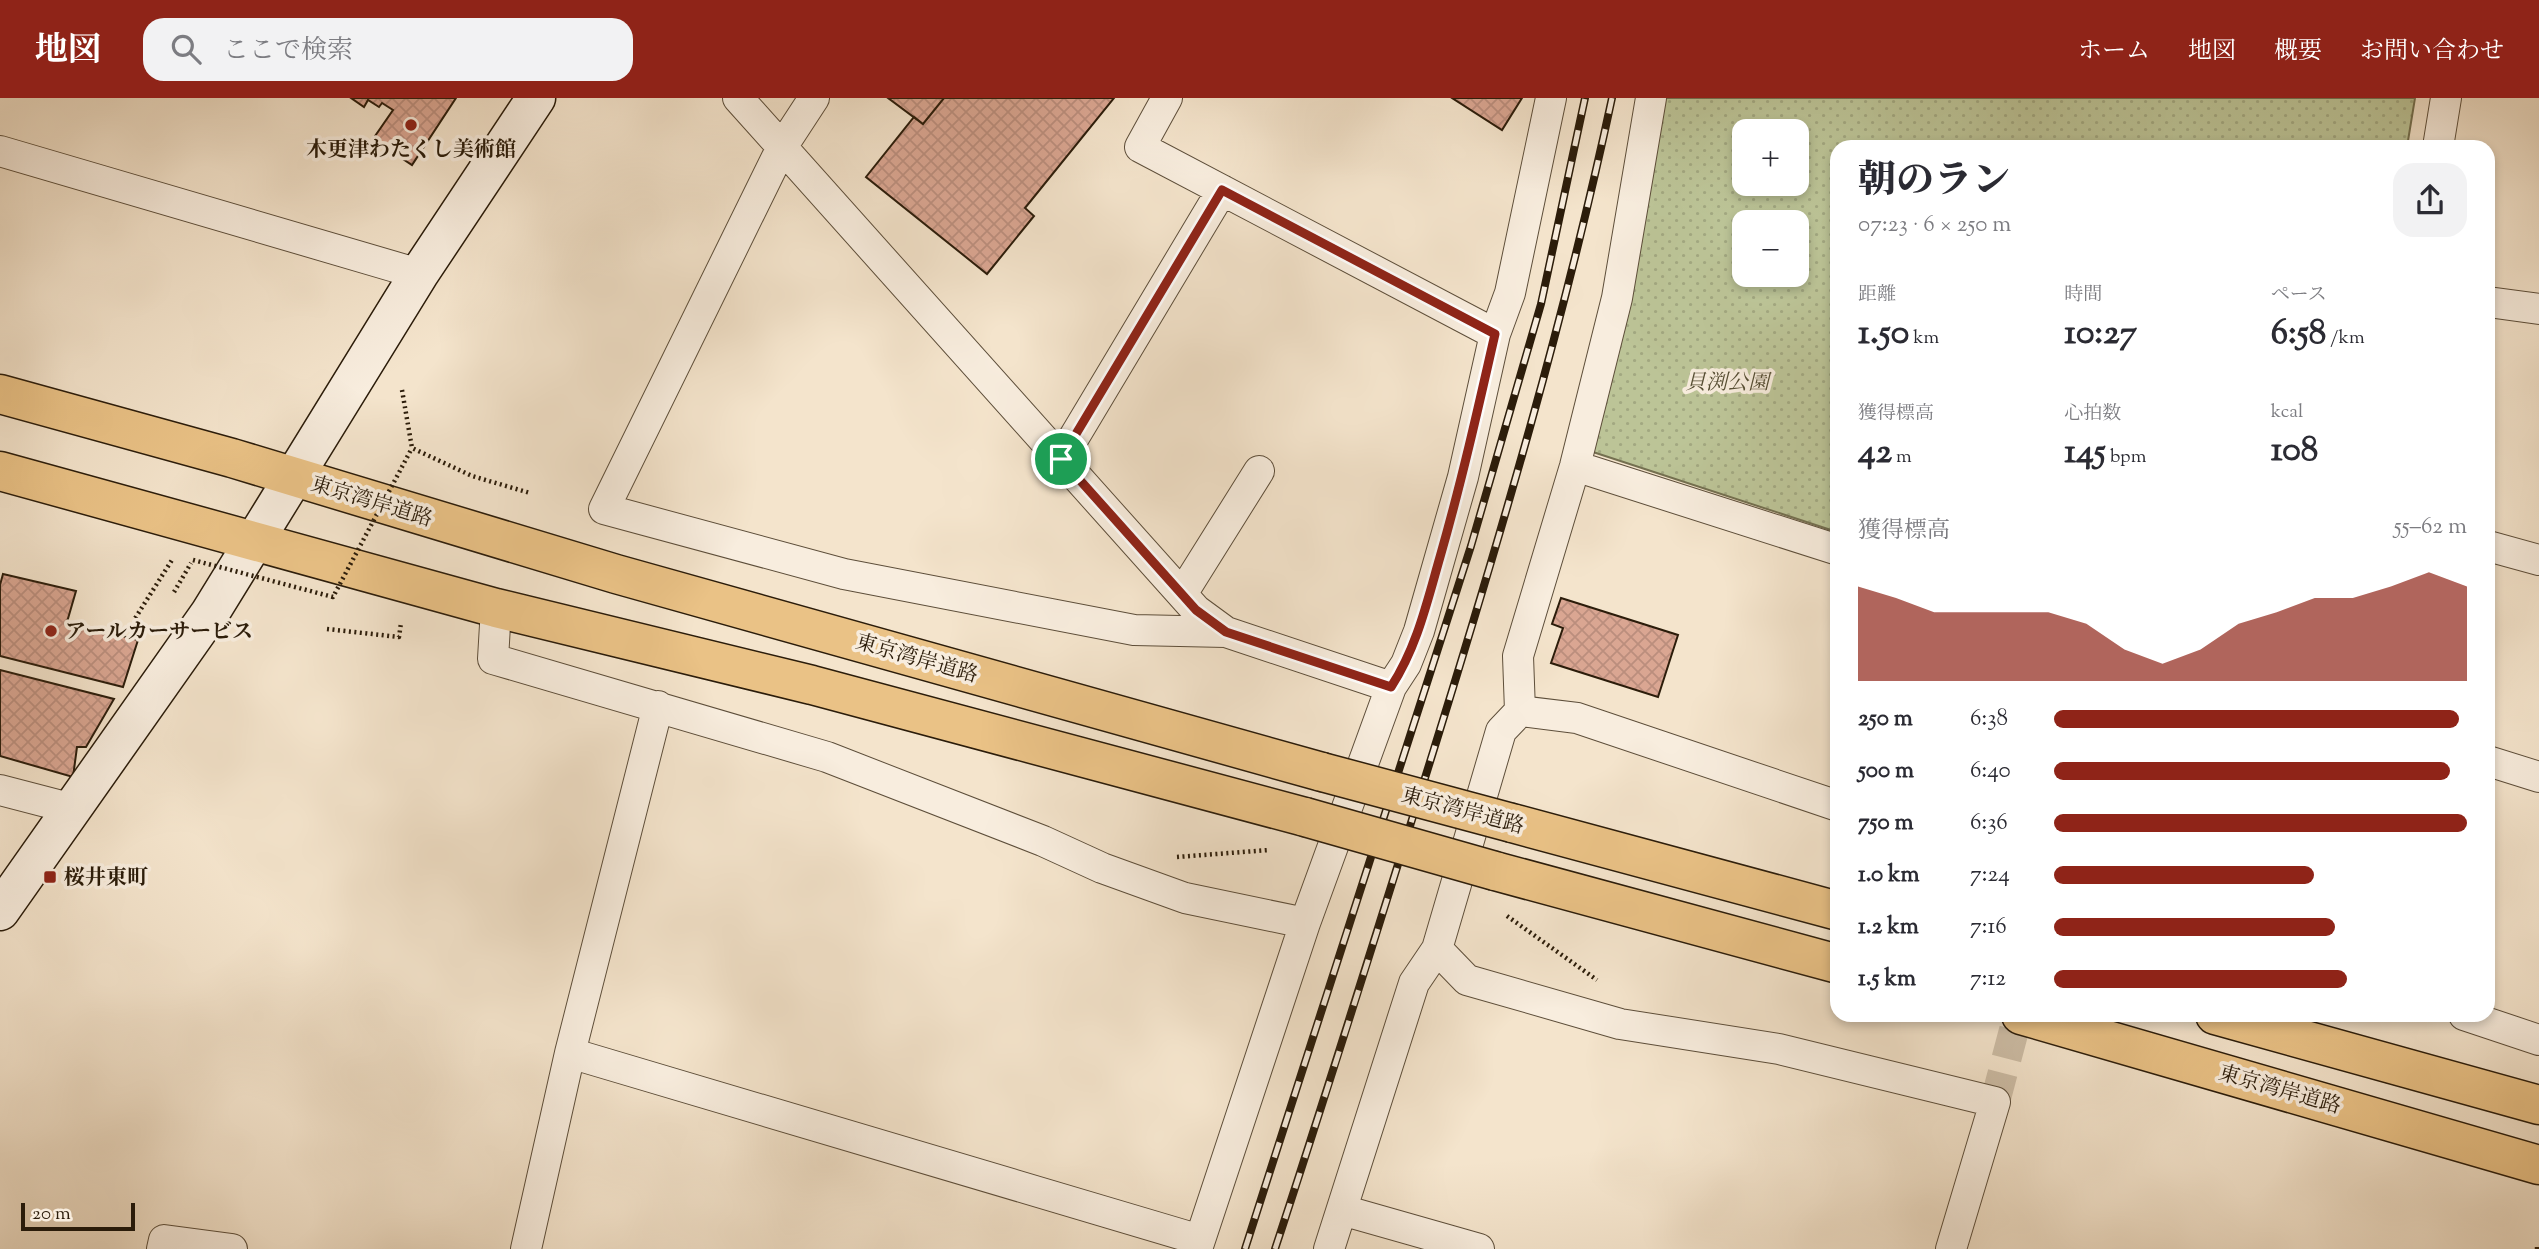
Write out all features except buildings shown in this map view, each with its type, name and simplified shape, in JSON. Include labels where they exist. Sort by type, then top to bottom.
[{"type":"highway","name":"東京湾岸道路","points":[[0,394],[616,574],[1322,772],[1830,909]]},
{"type":"highway","points":[[0,471],[496,608],[812,685],[1305,817],[1830,962]]},
{"type":"highway","name":"東京湾岸道路","points":[[2045,1022],[2539,1164]]},
{"type":"highway","points":[[2240,1022],[2539,1105]]},
{"type":"street","points":[[0,911],[210,613],[419,274],[536,98]]},
{"type":"street","points":[[738,98],[1196,610],[1226,632]]},
{"type":"street","points":[[814,98],[782,147],[604,509],[856,577],[1134,630],[1226,632],[1391,687]]},
{"type":"street","points":[[1167,98],[1140,147],[1495,334]]},
{"type":"street","points":[[570,1053],[1198,1244],[1305,923],[1391,687],[1406,664],[1419,631],[1462,477],[1495,334],[1510,293],[1552,98]]},
{"type":"street","points":[[1329,1249],[1415,983],[1437,948],[1501,731],[1520,710],[1518,656],[1575,466],[1617,298],[1651,98]]},
{"type":"street","points":[[2439,140],[2446,98]]},
{"type":"street","points":[[0,151],[419,274]]},
{"type":"street","points":[[1061,459],[1222,190]]},
{"type":"street","points":[[2495,303],[2539,309]]},
{"type":"street","points":[[1575,466],[1830,547]]},
{"type":"street","points":[[1182,594],[1259,471]]},
{"type":"street","points":[[2495,548],[2539,560]]},
{"type":"street","points":[[496,608],[493,659],[827,757],[1043,841],[1102,868],[1185,898],[1305,923]]},
{"type":"street","points":[[526,1249],[570,1053],[658,706]]},
{"type":"street","points":[[1520,710],[1577,718],[1830,803]]},
{"type":"street","points":[[2495,763],[2539,777]]},
{"type":"street","points":[[0,790],[73,809]]},
{"type":"street","points":[[1437,948],[1467,980],[1620,1024],[1779,1049],[1995,1102],[1951,1249]]},
{"type":"street","points":[[2485,1022],[2539,1040]]},
{"type":"street","points":[[1342,1210],[1479,1249]]},
{"type":"street","points":[[162,1249],[164,1240],[232,1249]]},
{"type":"path","points":[[333,597],[412,448],[402,390]]},
{"type":"path","points":[[412,448],[472,476],[530,494]]},
{"type":"path","points":[[158,618],[151,630],[134,620],[174,560]]},
{"type":"path","points":[[172,595],[193,560],[344,600]]},
{"type":"path","points":[[327,629],[399,637],[402,617]]},
{"type":"path","points":[[1174,857],[1283,849]]},
{"type":"path","points":[[1503,913],[1602,984]]},
{"type":"green space","name":"貝渕公園","points":[[1664,98],[2415,98],[2408,140],[1830,140],[1830,530],[1593,452]]},
{"type":"tunnel","points":[[1995,1102],[2016,1022]]},
{"type":"railway","points":[[1245,1249],[1471,546],[1541,304],[1585,98]]},
{"type":"railway","points":[[1275,1249],[1395,874],[1507,507],[1553,344],[1612,98]]},
{"type":"place","name":"木更津わたくし美術館","points":[[411,125]]},
{"type":"place","name":"アールカーサービス","points":[[51,631]]},
{"type":"place","name":"桜井東町","points":[[50,877]]},
{"type":"route","points":[[1222,190],[1495,334],[1462,477],[1419,631],[1406,664],[1391,687],[1226,632],[1196,610],[1061,459],[1222,190]]}]
